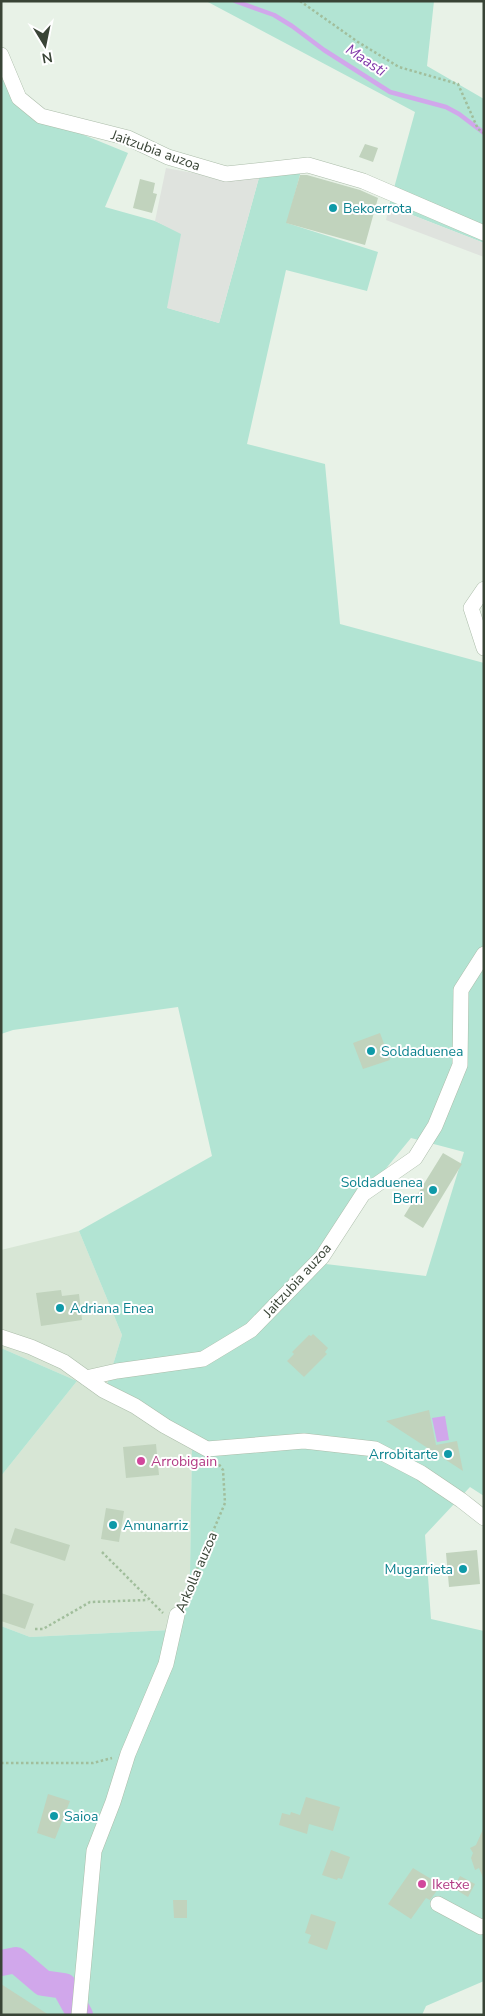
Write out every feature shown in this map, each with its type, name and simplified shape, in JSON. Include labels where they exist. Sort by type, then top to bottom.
[{"type":"street","name":"Jaitzubia auzoa","points":[[1,55],[19,98],[41,116],[128,138],[168,157],[226,174],[308,166],[363,181],[484,232]]},
{"type":"street","points":[[484,588],[471,608],[484,648]]},
{"type":"street","name":"Jaitzubia auzoa","points":[[86,1378],[117,1371],[203,1358],[250,1330],[322,1257],[364,1194],[415,1158],[435,1126],[460,1065],[461,990],[484,954]]},
{"type":"street","points":[[1,1337],[31,1347],[64,1362],[103,1390],[135,1406],[165,1426],[207,1449],[304,1441],[375,1449],[421,1474],[462,1500],[484,1518]]},
{"type":"street","name":"Arkolla auzoa","points":[[79,2015],[94,1851],[113,1802],[128,1754],[166,1664],[177,1615]]},
{"type":"street","points":[[438,1904],[481,1927],[484,1926]]},
{"type":"path","points":[[300,1],[358,42],[399,66],[458,84],[478,129],[484,132]]},
{"type":"path","name":"Arkolla auzoa","points":[[177,1615],[225,1503],[223,1470],[207,1449]]},
{"type":"path","points":[[102,1552],[162,1613],[177,1615]]},
{"type":"path","points":[[35,1629],[42,1629],[90,1602],[148,1600]]},
{"type":"path","points":[[1,1763],[92,1763],[128,1754]]},
{"type":"shaded area","points":[[166,168],[226,179],[260,174],[219,323],[167,308],[181,234],[155,221]]},
{"type":"shaded area","points":[[389,206],[484,243],[484,257],[386,220]]},
{"type":"shaded area","points":[[79,1231],[122,1335],[106,1388],[192,1443],[190,1574],[171,1630],[30,1637],[1,1626],[1,1476],[77,1381],[1,1348],[1,1250]]},
{"type":"shaded area","points":[[445,1416],[449,1440],[437,1442],[432,1418]]},
{"type":"green space","points":[[206,1],[434,1],[427,66],[484,99],[484,243],[389,206],[415,112]]},
{"type":"green space","points":[[1,68],[25,111],[128,153],[105,207],[155,221],[182,233],[168,308],[219,323],[260,174],[301,171],[287,223],[378,252],[367,291],[286,270],[247,444],[325,464],[340,624],[484,663],[484,1496],[470,1487],[425,1535],[431,1619],[484,1631],[484,1981],[426,2006],[422,2015],[47,2015],[1,1987],[1,1626],[30,1637],[171,1630],[190,1574],[192,1443],[106,1388],[122,1335],[79,1231],[212,1156],[178,1007],[13,1030],[1,1034]],"holes":[[[411,1138],[464,1152],[426,1276],[309,1262]]]},
{"type":"green space","points":[[1,1348],[77,1381],[1,1476]]},
{"type":"building","points":[[365,144],[378,148],[373,162],[359,157]]},
{"type":"building","name":"Bekoerrota","points":[[300,175],[307,175],[360,190],[378,198],[365,245],[286,223]]},
{"type":"building","points":[[140,179],[155,183],[153,193],[157,194],[152,213],[133,208]]},
{"type":"building","name":"Soldaduenea","points":[[380,1033],[390,1060],[363,1069],[353,1043]]},
{"type":"building","name":"Soldaduenea Berri","points":[[443,1153],[462,1164],[423,1228],[404,1216]]},
{"type":"building","name":"Adriana Enea","points":[[61,1290],[62,1296],[79,1294],[82,1320],[41,1326],[36,1293]]},
{"type":"building","points":[[313,1334],[328,1348],[325,1352],[327,1354],[304,1377],[287,1361],[294,1354],[292,1352],[309,1335]]},
{"type":"building","name":"Arrobitarte","points":[[429,1410],[436,1445],[457,1441],[463,1471],[386,1421]]},
{"type":"building","name":"Arrobigain","points":[[156,1444],[159,1475],[126,1478],[123,1447]]},
{"type":"building","name":"Amunarriz","points":[[106,1508],[124,1511],[119,1542],[101,1539]]},
{"type":"building","points":[[15,1528],[70,1545],[65,1561],[10,1543]]},
{"type":"building","name":"Mugarrieta","points":[[477,1550],[480,1584],[449,1587],[446,1553]]},
{"type":"building","points":[[1,1593],[34,1604],[25,1629],[1,1621]]},
{"type":"building","name":"Saioa","points":[[48,1794],[70,1801],[55,1839],[37,1833]]},
{"type":"building","points":[[306,1797],[340,1807],[333,1831],[309,1824],[307,1834],[279,1825],[282,1813],[290,1815],[291,1812],[300,1815]]},
{"type":"building","points":[[484,1827],[484,1880],[479,1868],[475,1870],[471,1858],[473,1853],[470,1848],[476,1845]]},
{"type":"building","points":[[331,1850],[350,1857],[342,1879],[338,1878],[337,1880],[322,1875]]},
{"type":"building","points":[[413,1868],[441,1885],[430,1900],[426,1898],[411,1919],[388,1904]]},
{"type":"building","points":[[460,1876],[475,1884],[468,1897],[453,1888]]},
{"type":"building","points":[[173,1900],[187,1900],[187,1918],[174,1918]]},
{"type":"building","points":[[311,1914],[336,1922],[327,1950],[308,1943],[311,1935],[305,1933]]},
{"type":"building","points":[[1,1984],[49,2015],[1,2015]]},
{"type":"waterway","name":"Maasti","points":[[235,1],[274,15],[324,50],[390,92],[446,107],[459,114],[484,133]]},
{"type":"waterway","points":[[1,1963],[16,1960],[43,1983],[64,1986],[80,2015]]},
{"type":"place","name":"Bekoerrota","points":[[333,208]]},
{"type":"place","name":"Soldaduenea","points":[[371,1051]]},
{"type":"place","name":"Soldaduenea Berri","points":[[433,1190]]},
{"type":"place","name":"Adriana Enea","points":[[60,1308]]},
{"type":"place","name":"Arrobitarte","points":[[448,1454]]},
{"type":"place","name":"Arrobigain","points":[[141,1461]]},
{"type":"place","name":"Amunarriz","points":[[113,1525]]},
{"type":"place","name":"Mugarrieta","points":[[463,1569]]},
{"type":"place","name":"Saioa","points":[[54,1816]]},
{"type":"place","name":"Iketxe","points":[[422,1884]]}]
